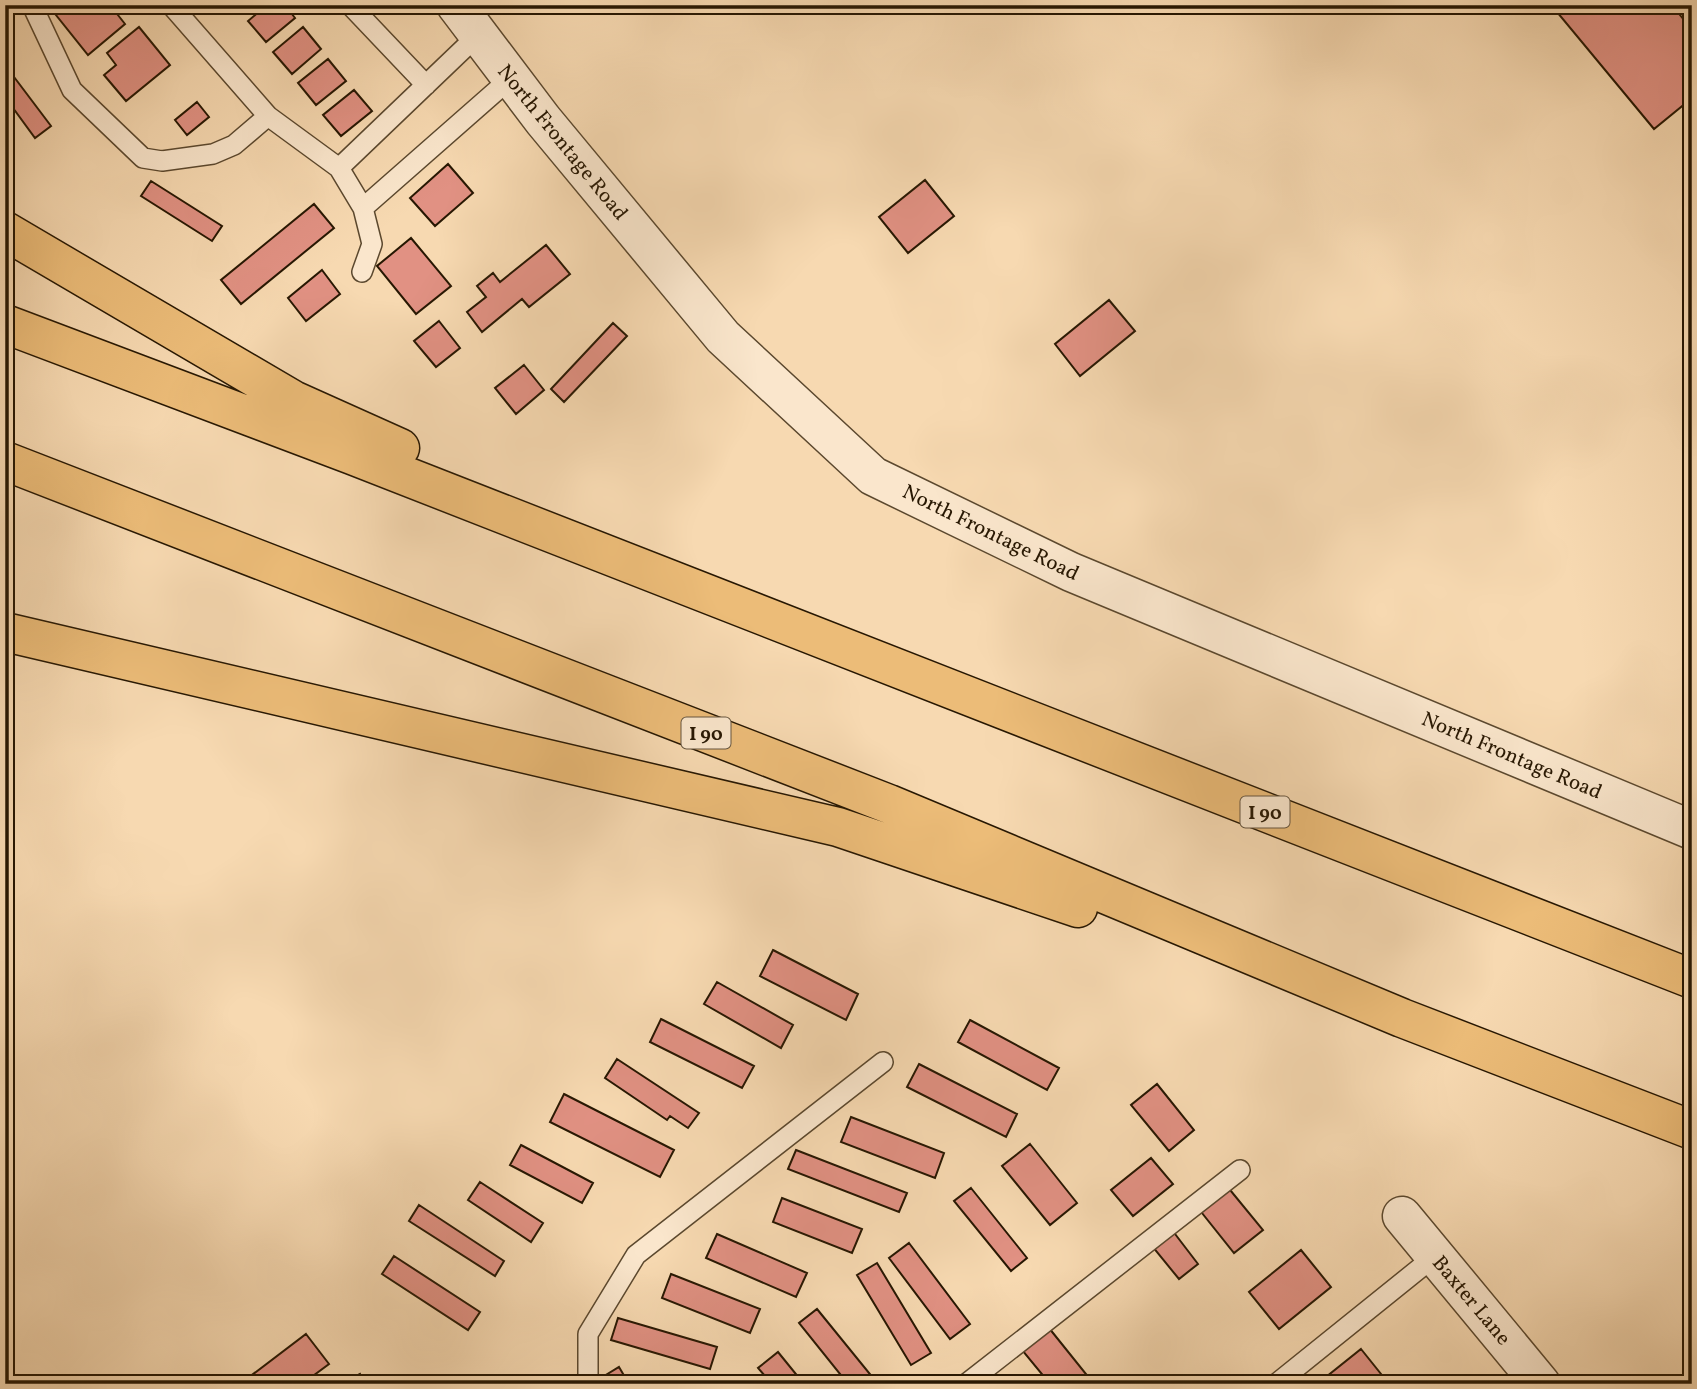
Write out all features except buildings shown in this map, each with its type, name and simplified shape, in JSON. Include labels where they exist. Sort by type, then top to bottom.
[{"type":"highway","points":[[5,231],[293,400],[839,645]]},
{"type":"highway","name":"I 90","points":[[5,324],[365,460],[1692,979]]},
{"type":"highway","name":"I 90","points":[[5,461],[889,804],[1402,1018],[1692,1130]]},
{"type":"highway","points":[[5,632],[838,827],[1402,1018]]},
{"type":"street","name":"North Frontage Road","points":[[456,5],[543,120],[723,337],[873,476],[1071,572],[1692,830]]},
{"type":"street","name":"Baxter Lane","points":[[1402,1216],[1541,1384]]},
{"type":"lane","points":[[32,5],[72,90],[143,158],[162,161],[213,154],[234,145],[268,116]]},
{"type":"lane","points":[[172,5],[268,116],[339,168],[363,208],[372,244],[362,272]]},
{"type":"lane","points":[[350,5],[426,85]]},
{"type":"lane","points":[[339,168],[478,35]]},
{"type":"lane","points":[[363,208],[511,78]]},
{"type":"lane","points":[[588,1384],[588,1334],[636,1255],[883,1062]]},
{"type":"lane","points":[[966,1384],[1240,1170]]},
{"type":"lane","points":[[1276,1384],[1435,1256]]}]
